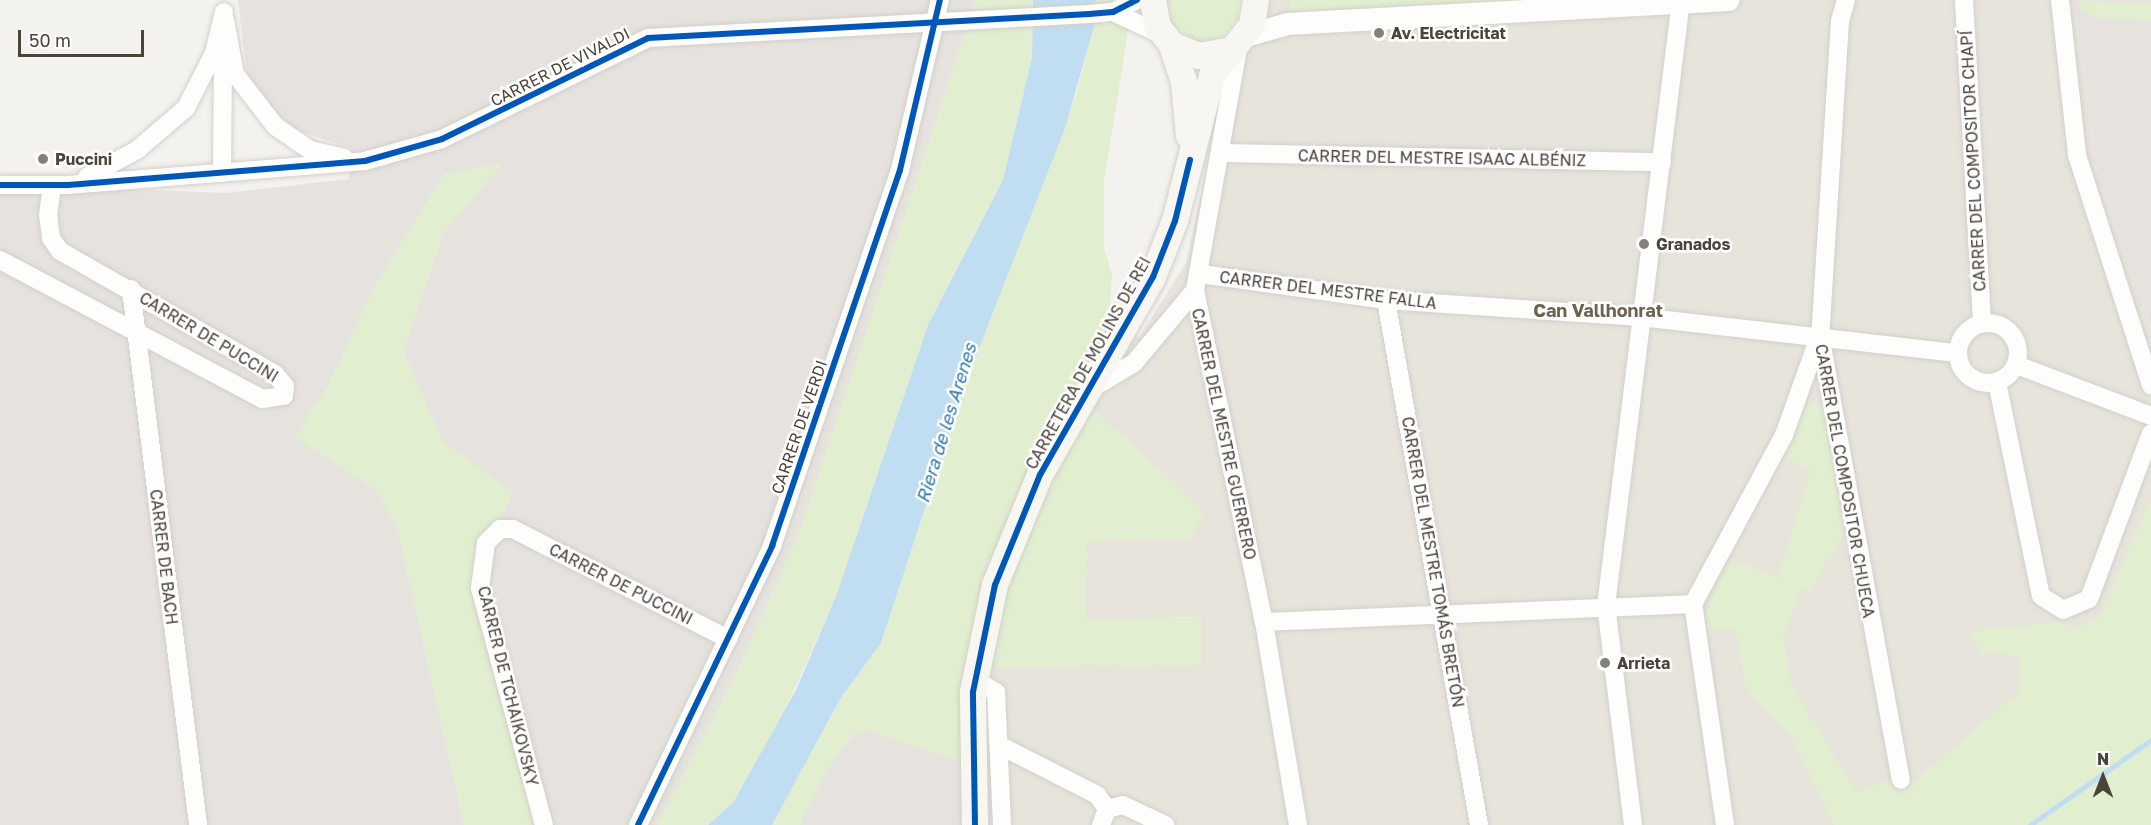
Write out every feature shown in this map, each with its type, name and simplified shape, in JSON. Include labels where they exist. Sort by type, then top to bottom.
[{"type":"main road","name":"CARRETERA DE MOLINS DE REI","points":[[1153,0],[1186,93],[1190,160]]},
{"type":"main road","points":[[1167,40],[1199,56],[1238,43],[1256,0]]},
{"type":"main road","name":"CARRETERA DE MOLINS DE REI","points":[[975,825],[974,679],[988,608],[1013,535],[1086,392],[1153,277],[1175,221],[1209,86],[1238,43]]},
{"type":"street","name":"CARRER DE VERDI","points":[[638,825],[728,639],[786,507],[900,170],[940,0]]},
{"type":"street","name":"CARRER DE VIVALDI","points":[[0,185],[60,185],[365,161],[442,139],[648,38],[937,20],[1089,14],[1113,12],[1137,0]]},
{"type":"street","points":[[1238,43],[1288,24],[1728,0]]},
{"type":"street","name":"CARRER DEL COMPOSITOR CHUECA","points":[[1846,0],[1840,21],[1820,335],[1901,780]]},
{"type":"street","name":"CARRER DEL COMPOSITOR CHAPÍ","points":[[1964,0],[1982,323]]},
{"type":"street","points":[[2060,0],[2077,155],[2151,385]]},
{"type":"street","points":[[1634,825],[1606,606],[1640,317],[1662,162],[1681,1]]},
{"type":"street","points":[[224,6],[235,74],[275,126],[310,150],[365,161]]},
{"type":"street","points":[[222,173],[224,6]]},
{"type":"street","points":[[60,185],[138,150],[186,108],[214,53],[224,6]]},
{"type":"street","name":"CARRER DE VIVALDI","points":[[1113,12],[1167,40]]},
{"type":"street","name":"CARRER DEL MESTRE GUERRERO","points":[[1238,43],[1223,153],[1198,282],[1264,622],[1298,825]]},
{"type":"street","name":"CARRER DEL MESTRE ISAAC ALBÉNIZ","points":[[1223,153],[1662,162]]},
{"type":"street","name":"CARRER DE PUCCINI","points":[[0,260],[262,399],[284,396],[285,386],[275,374],[56,245],[48,215],[60,185]]},
{"type":"street","name":"CARRER DEL MESTRE FALLA","points":[[1198,282],[1386,300],[1640,317],[1820,335],[1958,353]]},
{"type":"street","name":"CARRETERA DE MOLINS DE REI","points":[[1086,392],[1134,363],[1198,282]]},
{"type":"street","name":"CARRER DE BACH","points":[[131,289],[198,825]]},
{"type":"street","name":"CARRER DEL MESTRE TOMÁS BRETÓN","points":[[1386,300],[1479,825]]},
{"type":"street","points":[[1998,382],[1966,374],[1958,353],[1965,333],[1982,323],[2003,326],[2013,335],[2017,365]]},
{"type":"street","points":[[1725,825],[1693,604],[1784,435],[1820,335]]},
{"type":"street","points":[[1998,382],[2017,365]]},
{"type":"street","points":[[2017,365],[2151,416]]},
{"type":"street","points":[[1998,382],[2041,596],[2063,610],[2089,599],[2151,433]]},
{"type":"street","name":"CARRER DE PUCCINI","points":[[513,529],[728,639]]},
{"type":"street","name":"CARRER DE TCHAIKOVSKY","points":[[513,529],[500,530],[486,543],[480,588],[544,825]]},
{"type":"street","points":[[1264,622],[1693,604]]},
{"type":"street","points":[[974,679],[996,692],[1001,746],[1002,825]]},
{"type":"street","points":[[1001,746],[1097,795],[1104,817],[1130,807],[1165,825]]},
{"type":"shaded area","points":[[238,0],[976,0],[799,534],[734,679],[657,825],[544,825],[480,564],[513,492],[443,443],[403,351],[443,234],[502,163],[445,174],[376,284],[327,388],[295,437],[376,490],[397,526],[464,825],[0,825],[0,185],[226,193],[349,179],[351,148],[295,130],[260,98],[247,74]]},
{"type":"shaded area","points":[[1264,0],[2073,0],[2100,181],[2151,327],[2151,500],[2100,617],[2083,627],[2047,623],[1981,654],[2000,652],[2020,659],[2020,692],[1906,789],[1894,825],[990,825],[984,733],[991,667],[1200,665],[1200,617],[1085,620],[1087,540],[1190,540],[1204,511],[1093,410],[1186,263],[1228,70]]},
{"type":"shaded area","points":[[2073,0],[2151,0],[2151,327],[2100,181]]},
{"type":"shaded area","points":[[866,730],[986,770],[990,825],[799,825],[831,763],[854,734]]},
{"type":"green space","points":[[976,0],[1033,0],[1032,58],[1003,180],[928,325],[838,591],[776,731],[733,803],[708,825],[657,825],[734,679],[799,534]]},
{"type":"green space","points":[[1095,0],[1133,0],[1104,182],[1104,248],[1112,275],[1109,319],[1139,338],[1093,410],[1204,511],[1191,540],[1087,541],[1085,620],[1201,617],[1201,665],[992,667],[986,770],[866,730],[854,734],[831,763],[799,825],[772,825],[840,699],[881,643],[967,379],[1076,94],[1094,27]]},
{"type":"green space","points":[[1168,0],[1239,0],[1239,15],[1223,37],[1198,43],[1172,24]]},
{"type":"green space","points":[[1291,0],[1586,0],[1289,13]]},
{"type":"green space","points":[[2081,0],[2151,4],[2151,21],[2094,17],[2080,9]]},
{"type":"green space","points":[[503,163],[443,234],[403,351],[443,442],[513,492],[480,564],[544,825],[464,825],[397,526],[376,490],[295,437],[327,388],[376,284],[445,174]]},
{"type":"green space","points":[[1810,401],[1825,405],[1844,533],[1810,591],[1802,586],[1783,636],[1791,685],[1856,792],[1888,780],[1901,780],[1906,789],[2020,692],[2020,659],[2000,652],[1981,654],[1970,631],[2047,623],[2083,627],[2100,617],[2151,500],[2151,825],[1834,825],[1792,738],[1746,688],[1736,630],[1707,631],[1705,613],[1731,558],[1778,578],[1811,470],[1781,456]]},
{"type":"water","name":"Riera de les Arenes","points":[[1033,0],[1095,0],[1094,27],[1065,128],[967,379],[881,643],[840,699],[772,825],[708,825],[733,803],[796,690],[838,591],[928,325],[1003,180],[1032,58]]},
{"type":"waterway","points":[[2030,825],[2151,740]]},
{"type":"cycle path","points":[[638,825],[772,546],[900,170],[940,0]]},
{"type":"cycle path","points":[[0,185],[68,185],[365,161],[442,139],[648,38],[1089,14],[1113,12],[1137,0]]},
{"type":"cycle path","points":[[975,825],[973,692],[995,585],[1040,475],[1153,277],[1175,221],[1190,160]]},
{"type":"place","name":"Av. Electricitat","points":[[1379,33]]},
{"type":"place","name":"Puccini","points":[[43,159]]},
{"type":"place","name":"Granados","points":[[1644,244]]},
{"type":"place","name":"Arrieta","points":[[1605,663]]},
{"type":"district","name":"Can Vallhonrat","points":[[1598,310]]}]
